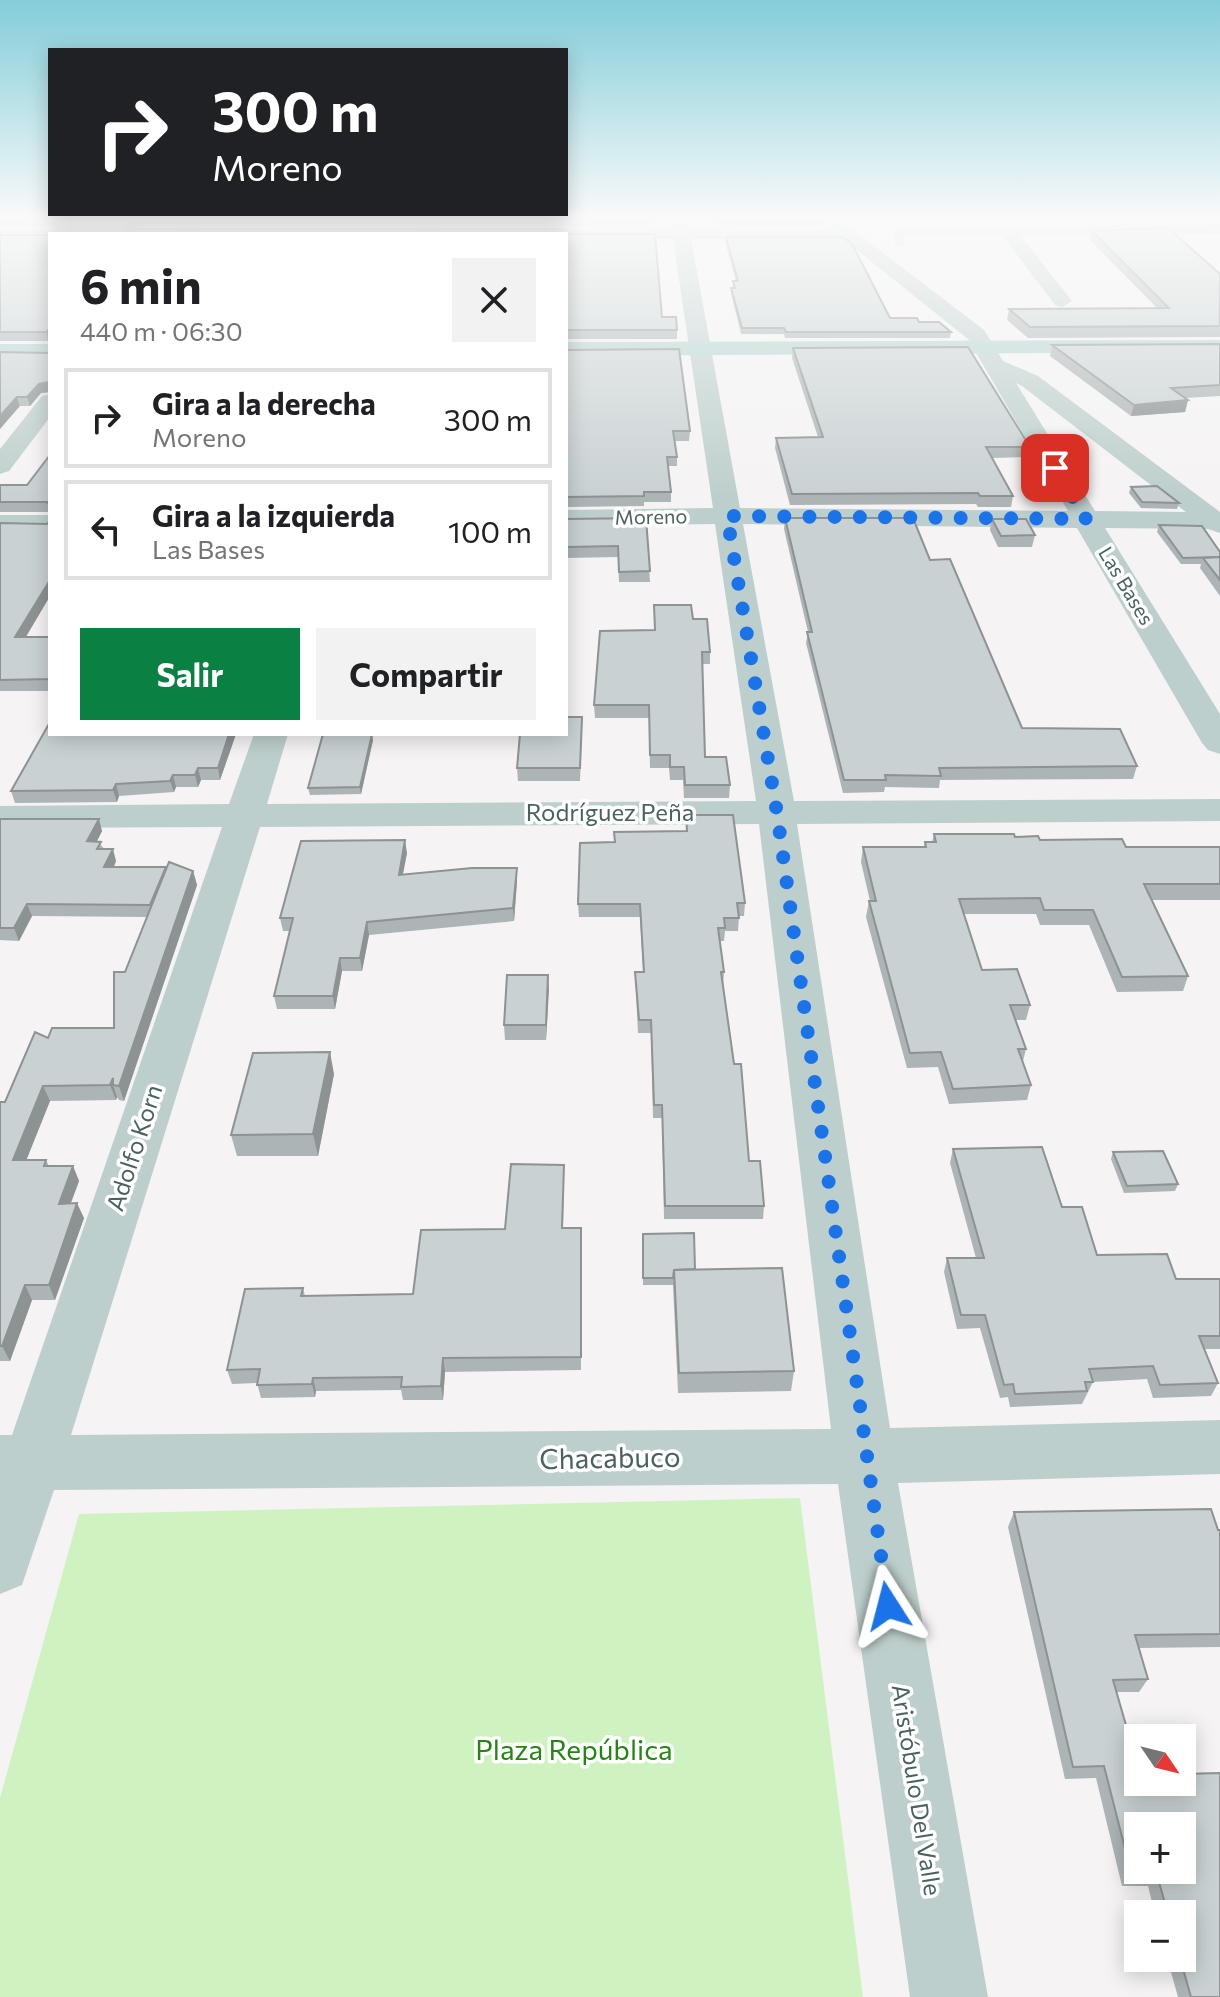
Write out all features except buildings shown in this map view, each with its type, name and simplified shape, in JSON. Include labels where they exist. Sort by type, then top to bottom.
[{"type":"main road","points":[[568,349],[699,349],[989,357],[1220,346]]},
{"type":"main road","points":[[0,351],[48,351]]},
{"type":"street","name":"Aristóbulo Del Valle","points":[[693,309],[777,813],[864,1456],[949,1997]]},
{"type":"street","points":[[943,309],[976,335],[989,357],[1030,381],[1218,523]]},
{"type":"street","name":"Las Bases","points":[[989,357],[1220,743]]},
{"type":"street","points":[[0,466],[48,404]]},
{"type":"street","name":"Moreno","points":[[568,518],[727,516],[1218,523]]},
{"type":"street","points":[[0,523],[48,523]]},
{"type":"street","name":"Adolfo Korn","points":[[0,1563],[15,1463],[270,736]]},
{"type":"street","name":"Rodríguez Peña","points":[[0,817],[1220,810]]},
{"type":"street","name":"Chacabuco","points":[[15,1463],[864,1456],[1220,1447]]},
{"type":"green space","name":"Plaza República","points":[[800,1498],[863,1997],[0,1997],[0,1798],[79,1514]]},
{"type":"route","points":[[888,1606],[864,1456],[777,813],[727,516],[1086,519],[1055,468]]}]
